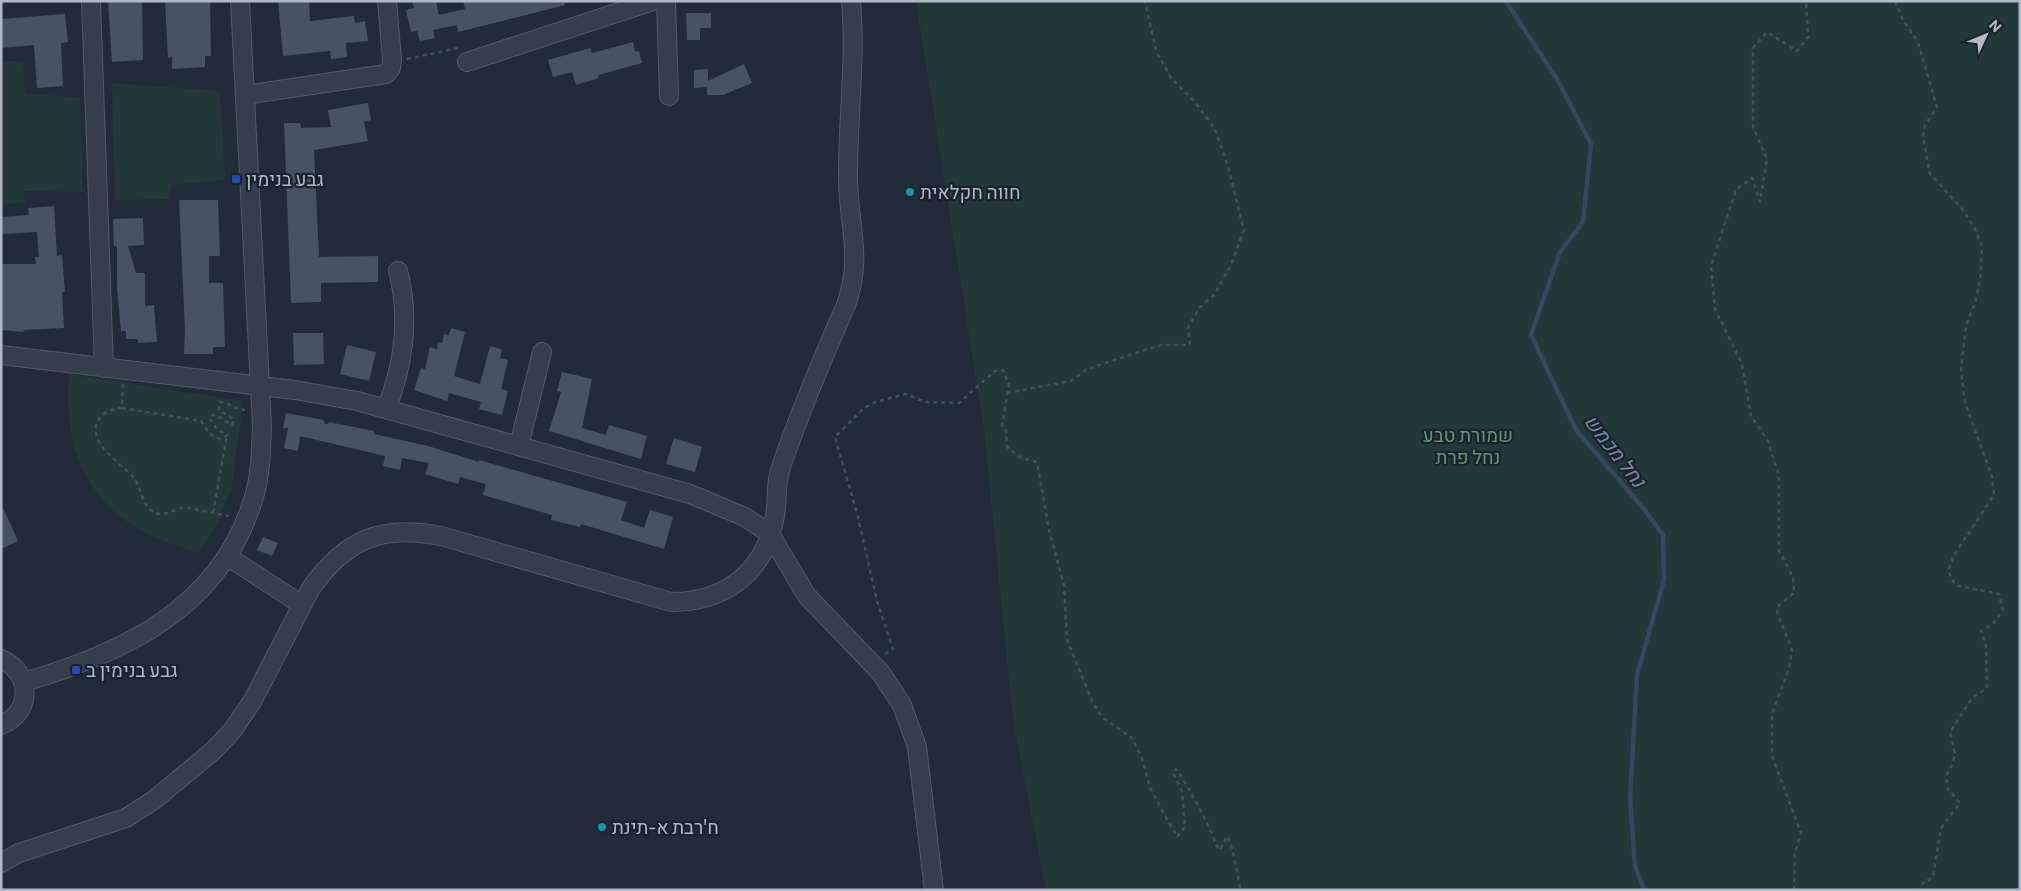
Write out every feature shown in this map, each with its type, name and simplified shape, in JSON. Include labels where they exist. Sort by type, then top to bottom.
[{"type":"street","points":[[91,1],[104,368]]},
{"type":"street","points":[[24,682],[67,669],[106,654],[142,636],[173,615],[200,590],[227,556],[254,499],[261,463],[262,412],[240,1]]},
{"type":"street","points":[[245,94],[382,75],[389,71],[392,63],[387,1]]},
{"type":"street","points":[[467,62],[653,1]]},
{"type":"street","points":[[666,1],[669,96]]},
{"type":"street","points":[[1,863],[19,853],[126,818],[154,800],[206,757],[232,731],[253,700],[302,605],[322,574],[345,550],[372,536],[388,532],[422,532],[441,536],[650,598],[681,602],[709,598],[740,580],[758,560],[770,534],[781,466],[846,305],[854,278],[856,249],[848,196],[854,55],[851,1]]},
{"type":"street","points":[[386,409],[398,369],[404,328],[404,300],[398,271]]},
{"type":"street","points":[[519,446],[542,352]]},
{"type":"street","points":[[1,355],[261,386],[335,397],[386,409],[708,500],[745,517],[770,534],[807,596],[881,673],[902,705],[917,747],[934,890]]},
{"type":"street","points":[[227,556],[302,605]]},
{"type":"street","points":[[1,659],[16,668],[24,682],[25,698],[22,708],[15,717],[1,725]]},
{"type":"path","points":[[1007,393],[1070,381],[1087,369],[1161,344],[1190,345],[1188,328],[1199,308],[1214,295],[1230,267],[1244,230],[1228,166],[1215,129],[1195,102],[1171,78],[1156,51],[1145,1]]},
{"type":"path","points":[[1794,890],[1795,853],[1801,834],[1772,756],[1772,714],[1782,690],[1792,650],[1776,612],[1779,605],[1794,592],[1793,577],[1780,551],[1779,476],[1768,441],[1751,416],[1742,364],[1715,309],[1710,266],[1736,190],[1752,178],[1760,202],[1767,158],[1753,127],[1753,48],[1767,32],[1797,51],[1808,37],[1806,1]]},
{"type":"path","points":[[1895,1],[1903,20],[1918,42],[1937,107],[1925,125],[1923,137],[1930,174],[1963,210],[1976,231],[1982,247],[1980,281],[1975,303],[1966,325],[1960,370],[1965,403],[1992,477],[1994,495],[1954,555],[1948,571],[1955,585],[1999,594],[2003,610],[1993,624],[1981,631],[1986,646],[1987,688],[1972,698],[1950,732],[1955,754],[1954,763],[1946,776],[1948,789],[1960,804],[1941,828],[1933,877],[1923,883],[1919,890]]},
{"type":"path","points":[[392,63],[464,47],[467,62]]},
{"type":"path","points":[[122,408],[123,370]]},
{"type":"path","points":[[871,663],[893,649],[877,601],[858,517],[835,437],[864,408],[876,402],[906,394],[925,402],[959,403],[995,371],[1003,370],[1009,384],[1002,425],[1006,431],[1007,447],[1021,458],[1037,462],[1050,530],[1064,585],[1067,640],[1093,703],[1102,717],[1132,738],[1142,758],[1150,788],[1177,837],[1184,828],[1182,791],[1173,772],[1176,769],[1181,775],[1194,803],[1207,820],[1215,838],[1215,844],[1220,850],[1227,836],[1233,848],[1233,863],[1241,890]]},
{"type":"path","points":[[227,435],[218,430],[209,418],[216,415],[232,425],[234,419],[219,410],[219,402],[226,402],[237,410],[262,412]]},
{"type":"path","points":[[227,435],[223,439],[216,439],[208,433],[201,421],[122,408],[110,409],[100,418],[96,426],[98,440],[114,462],[132,475],[147,508],[154,514],[168,514],[183,507],[246,519]]},
{"type":"path","points":[[213,513],[227,435]]},
{"type":"green space","name":"שמורת טבע נחל פרת","points":[[916,1],[2020,1],[2020,890],[1046,890],[1013,720],[984,429]]},
{"type":"green space","points":[[1,61],[23,61],[25,93],[80,98],[83,192],[24,191],[25,203],[1,204]]},
{"type":"green space","points":[[112,83],[220,91],[225,180],[171,185],[170,199],[115,200]]},
{"type":"green space","points":[[69,374],[243,401],[232,487],[217,524],[199,553],[164,541],[140,530],[114,512],[99,496],[79,459],[73,439],[69,418]]},
{"type":"building","points":[[108,1],[142,1],[143,60],[112,62]]},
{"type":"building","points":[[165,1],[210,1],[211,56],[205,56],[205,67],[172,69],[172,57],[168,58]]},
{"type":"building","points":[[278,1],[309,1],[310,21],[354,16],[355,23],[365,21],[368,41],[346,43],[347,57],[331,59],[330,51],[283,56]]},
{"type":"building","points":[[412,1],[436,1],[439,15],[465,9],[463,1],[564,1],[565,5],[458,32],[457,25],[433,30],[435,38],[420,41],[417,31],[411,32],[406,10],[414,8]]},
{"type":"building","points":[[686,13],[711,13],[711,28],[700,28],[700,40],[687,40]]},
{"type":"building","points":[[65,14],[68,42],[61,43],[63,86],[37,88],[34,45],[1,48],[1,19]]},
{"type":"building","points":[[633,42],[635,52],[639,51],[642,63],[598,75],[599,78],[576,85],[572,72],[553,77],[548,60],[590,48],[592,53]]},
{"type":"building","points":[[744,64],[752,83],[723,95],[707,95],[707,87],[694,88],[694,70],[708,69],[708,81]]},
{"type":"building","points":[[368,103],[371,120],[364,122],[368,141],[314,150],[319,257],[378,256],[378,282],[321,283],[321,302],[291,303],[284,123],[300,123],[301,128],[331,127],[328,110]]},
{"type":"building","points":[[179,200],[218,200],[220,256],[209,256],[209,283],[223,283],[225,347],[213,347],[213,354],[184,354],[185,329]]},
{"type":"building","points":[[54,206],[57,256],[62,255],[65,292],[62,292],[64,328],[23,330],[24,332],[1,330],[1,264],[36,264],[35,257],[39,257],[37,232],[1,234],[1,217],[29,215],[28,208]]},
{"type":"building","points":[[143,218],[144,245],[128,246],[136,273],[145,273],[145,306],[154,305],[157,342],[138,343],[138,339],[126,339],[126,331],[121,331],[117,287],[117,246],[114,246],[113,219]]},
{"type":"building","points":[[451,328],[465,332],[454,376],[480,384],[490,346],[502,349],[500,358],[508,360],[501,389],[508,391],[502,415],[479,409],[481,402],[449,393],[447,401],[414,390],[421,368],[425,369],[430,347],[437,349],[438,342],[442,343],[444,334],[449,335]]},
{"type":"building","points":[[293,333],[323,333],[324,364],[294,365]]},
{"type":"building","points":[[347,345],[376,352],[369,381],[340,374]]},
{"type":"building","points":[[562,372],[592,379],[582,428],[606,435],[609,425],[647,436],[641,459],[549,431],[561,392],[557,391]]},
{"type":"building","points":[[286,413],[323,420],[325,424],[329,422],[374,431],[374,434],[428,446],[479,462],[479,460],[627,502],[621,520],[644,528],[650,510],[673,517],[664,549],[581,524],[580,527],[551,520],[552,515],[483,495],[486,484],[460,477],[458,484],[425,474],[429,463],[402,458],[400,470],[383,466],[385,456],[300,436],[298,451],[284,448],[288,428],[283,428]]},
{"type":"building","points":[[674,438],[702,447],[695,472],[666,464]]},
{"type":"building","points":[[1,503],[18,541],[1,549]]},
{"type":"building","points":[[263,537],[278,543],[272,556],[257,550]]},
{"type":"waterway","name":"נחל מכמש","points":[[1506,1],[1557,79],[1591,144],[1583,222],[1560,252],[1531,335],[1576,430],[1644,509],[1663,535],[1664,580],[1637,675],[1630,798],[1635,866],[1644,890]]},
{"type":"place","name":"גבע בנימין","points":[[236,179]]},
{"type":"place","name":"חווה חקלאית","points":[[910,192]]},
{"type":"place","name":"גבע בנימין ב","points":[[76,670]]},
{"type":"place","name":"ח'רבת א-תינת","points":[[602,827]]}]
